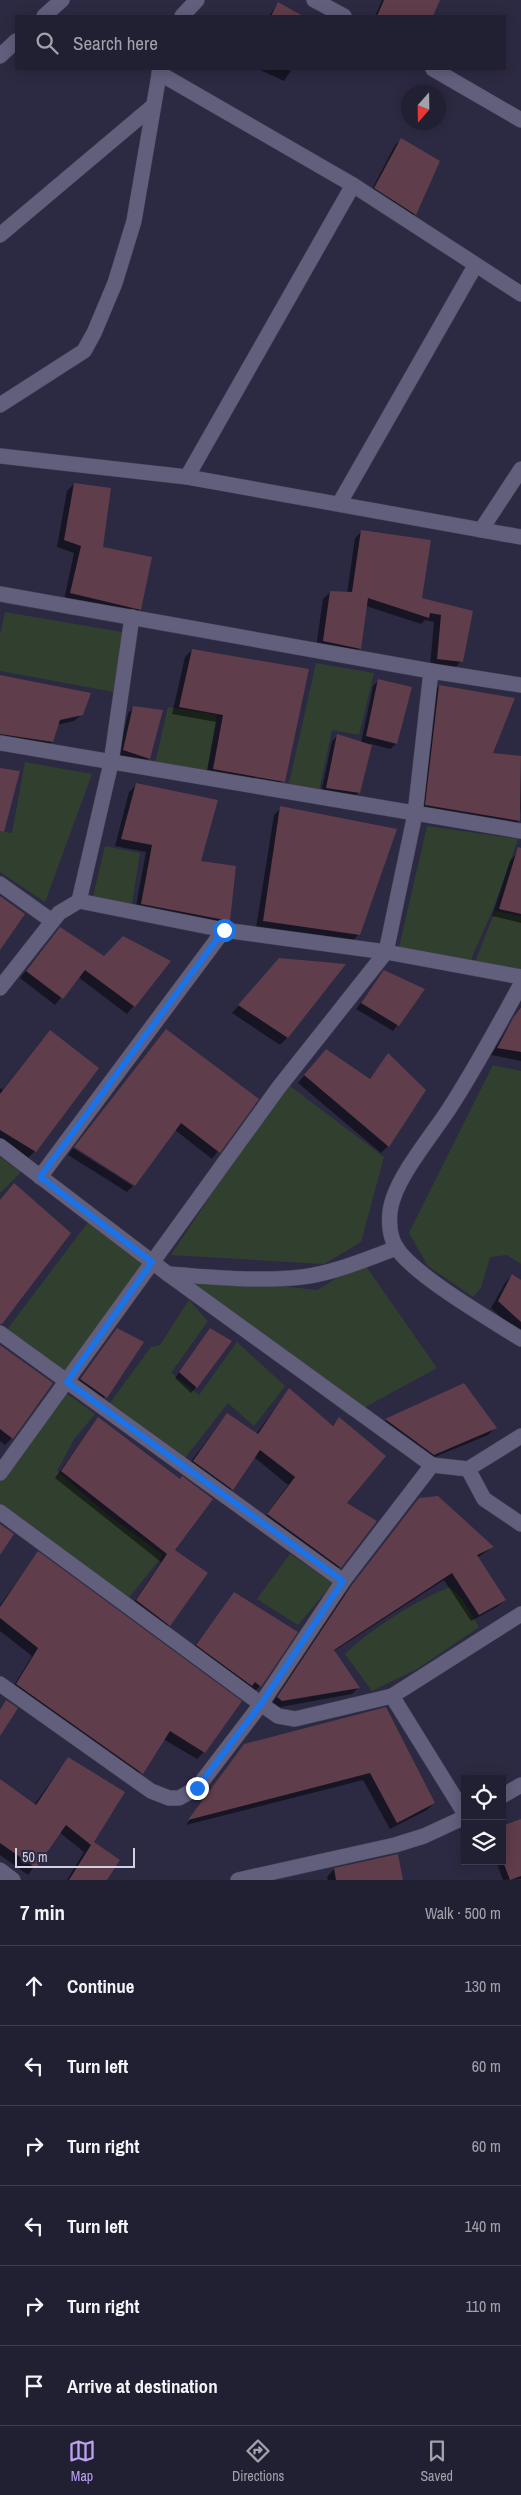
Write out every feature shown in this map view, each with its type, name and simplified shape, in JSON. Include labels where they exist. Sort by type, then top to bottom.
[{"type":"street","points":[[45,15],[62,0]]},
{"type":"street","points":[[183,15],[197,0]]},
{"type":"street","points":[[314,0],[342,15]]},
{"type":"street","points":[[0,56],[15,42]]},
{"type":"street","points":[[436,70],[521,120]]},
{"type":"street","points":[[0,405],[84,351],[94,333],[115,283],[134,221],[160,71],[353,185],[475,266],[521,294]]},
{"type":"street","points":[[0,234],[153,106]]},
{"type":"street","points":[[186,477],[353,185]]},
{"type":"street","points":[[339,504],[475,266]]},
{"type":"street","points":[[0,456],[186,477],[521,537]]},
{"type":"street","points":[[481,530],[521,469]]},
{"type":"street","points":[[0,594],[431,671],[521,685]]},
{"type":"street","points":[[79,901],[111,763],[132,617]]},
{"type":"street","points":[[0,1473],[279,1087],[386,952],[415,814],[431,671]]},
{"type":"street","points":[[0,743],[521,831]]},
{"type":"street","points":[[0,884],[52,921]]},
{"type":"street","points":[[0,988],[52,921],[67,907],[79,901],[224,930],[386,952],[521,977]]},
{"type":"street","points":[[40,1177],[224,930]]},
{"type":"street","points":[[521,984],[455,1100],[398,1185],[390,1211],[391,1233],[397,1248],[417,1268],[477,1311],[521,1339]]},
{"type":"street","points":[[0,1146],[168,1274],[432,1465],[468,1469],[521,1436]]},
{"type":"street","points":[[168,1274],[265,1280],[303,1277],[343,1268],[397,1248]]},
{"type":"street","points":[[0,1333],[343,1581]]},
{"type":"street","points":[[0,1684],[151,1791],[169,1798],[179,1798],[197,1788],[261,1704],[343,1581],[432,1465]]},
{"type":"street","points":[[468,1469],[484,1498],[521,1524]]},
{"type":"street","points":[[0,1512],[278,1716],[296,1719],[392,1696],[521,1614]]},
{"type":"street","points":[[392,1696],[461,1809]]},
{"type":"street","points":[[506,1794],[521,1785]]},
{"type":"street","points":[[238,1880],[395,1845],[424,1836],[461,1818]]},
{"type":"street","points":[[0,1870],[13,1880]]},
{"type":"green space","points":[[5,612],[128,633],[114,692],[0,671],[0,635]]},
{"type":"green space","points":[[316,663],[374,673],[359,735],[332,730],[317,800],[287,792]]},
{"type":"green space","points":[[168,707],[217,715],[206,778],[154,768]]},
{"type":"green space","points":[[25,762],[92,774],[45,902],[0,872],[0,831],[12,833]]},
{"type":"green space","points":[[427,826],[518,839],[494,907],[469,964],[399,947]]},
{"type":"green space","points":[[105,846],[140,853],[131,910],[92,901]]},
{"type":"green space","points":[[495,911],[521,916],[521,973],[474,965]]},
{"type":"green space","points":[[493,1065],[521,1071],[521,1264],[507,1255],[490,1257],[481,1288],[473,1297],[428,1266],[409,1233]]},
{"type":"green space","points":[[286,1083],[384,1157],[361,1242],[324,1264],[171,1255]]},
{"type":"green space","points":[[0,1157],[21,1172],[0,1193]]},
{"type":"green space","points":[[89,1221],[145,1262],[61,1378],[3,1335]]},
{"type":"green space","points":[[363,1262],[437,1368],[349,1416],[175,1274],[317,1290]]},
{"type":"green space","points":[[189,1300],[208,1321],[171,1373],[199,1395],[237,1342],[285,1386],[254,1426],[228,1403],[181,1463],[107,1407],[151,1347],[160,1345]]},
{"type":"green space","points":[[63,1391],[95,1414],[74,1439],[57,1471],[107,1514],[163,1555],[127,1600],[0,1508],[0,1481]]},
{"type":"green space","points":[[290,1554],[333,1583],[298,1625],[257,1599]]},
{"type":"green space","points":[[450,1587],[462,1599],[479,1627],[417,1669],[372,1691],[345,1654],[367,1635],[394,1616],[423,1599]]},
{"type":"building","points":[[384,0],[440,0],[433,15],[377,15]]},
{"type":"building","points":[[278,2],[301,15],[272,15]]},
{"type":"building","points":[[401,138],[440,161],[416,215],[374,188]]},
{"type":"building","points":[[74,483],[111,488],[103,547],[152,557],[141,610],[70,593],[81,546],[64,540]]},
{"type":"building","points":[[361,530],[431,540],[422,598],[473,611],[463,662],[437,659],[441,615],[430,613],[429,618],[368,598],[361,649],[323,641],[330,591],[352,592]]},
{"type":"building","points":[[192,649],[309,669],[285,782],[213,769],[223,715],[179,707]]},
{"type":"building","points":[[0,675],[91,693],[83,715],[60,720],[53,742],[0,734]]},
{"type":"building","points":[[378,679],[412,687],[397,744],[366,736]]},
{"type":"building","points":[[439,685],[515,698],[493,753],[521,756],[520,821],[425,805]]},
{"type":"building","points":[[133,706],[163,710],[150,759],[123,750]]},
{"type":"building","points":[[337,734],[372,745],[360,793],[326,788]]},
{"type":"building","points":[[0,768],[20,771],[4,832],[0,831]]},
{"type":"building","points":[[136,783],[218,800],[201,861],[236,866],[230,921],[141,904],[152,845],[121,839]]},
{"type":"building","points":[[280,806],[397,829],[360,935],[263,921]]},
{"type":"building","points":[[518,847],[521,848],[521,914],[499,909]]},
{"type":"building","points":[[0,896],[25,914],[0,950]]},
{"type":"building","points":[[60,927],[104,956],[123,936],[171,961],[135,1007],[85,970],[63,999],[26,971]]},
{"type":"building","points":[[279,958],[346,964],[288,1038],[238,1005]]},
{"type":"building","points":[[384,970],[425,989],[399,1026],[361,1003]]},
{"type":"building","points":[[521,1007],[521,1052],[497,1048],[513,1018]]},
{"type":"building","points":[[166,1029],[259,1099],[220,1153],[181,1123],[135,1186],[74,1147]]},
{"type":"building","points":[[50,1030],[99,1068],[36,1152],[0,1130],[0,1094]]},
{"type":"building","points":[[326,1049],[370,1079],[388,1053],[426,1090],[389,1147],[304,1075]]},
{"type":"building","points":[[14,1183],[71,1233],[2,1324],[0,1324],[0,1200]]},
{"type":"building","points":[[512,1274],[521,1280],[521,1322],[498,1301]]},
{"type":"building","points":[[117,1328],[144,1342],[107,1398],[80,1379]]},
{"type":"building","points":[[210,1328],[232,1341],[197,1388],[179,1372]]},
{"type":"building","points":[[0,1345],[53,1383],[13,1439],[0,1429]]},
{"type":"building","points":[[464,1383],[497,1428],[434,1455],[385,1419]]},
{"type":"building","points":[[289,1388],[333,1426],[339,1417],[386,1456],[347,1503],[377,1521],[341,1568],[267,1514],[295,1477],[260,1450],[233,1490],[193,1461],[227,1413],[258,1434]]},
{"type":"building","points":[[98,1417],[180,1479],[182,1476],[213,1499],[175,1550],[208,1573],[170,1626],[136,1600],[167,1554],[61,1471]]},
{"type":"building","points":[[438,1496],[494,1547],[477,1555],[506,1600],[479,1615],[452,1573],[334,1650],[360,1688],[282,1701],[277,1697],[351,1586],[419,1498]]},
{"type":"building","points":[[0,1524],[14,1534],[0,1555]]},
{"type":"building","points":[[38,1551],[242,1701],[205,1753],[170,1731],[143,1774],[16,1684],[38,1648],[0,1618],[0,1607]]},
{"type":"building","points":[[234,1592],[298,1632],[261,1687],[255,1682],[252,1686],[196,1645]]},
{"type":"building","points":[[6,1700],[18,1708],[0,1736],[0,1710]]},
{"type":"building","points":[[386,1707],[435,1803],[397,1823],[370,1773],[188,1820],[244,1744]]},
{"type":"building","points":[[68,1757],[125,1792],[94,1842],[120,1860],[107,1880],[69,1880],[91,1845],[66,1825],[36,1868],[0,1843],[0,1779],[36,1805]]},
{"type":"building","points":[[521,1819],[521,1876],[510,1880],[504,1865],[506,1865],[506,1825]]},
{"type":"building","points":[[398,1854],[403,1880],[336,1880],[334,1868]]},
{"type":"route","points":[[197,1788],[261,1704],[343,1581],[67,1382],[152,1262],[40,1177],[224,930]]}]
